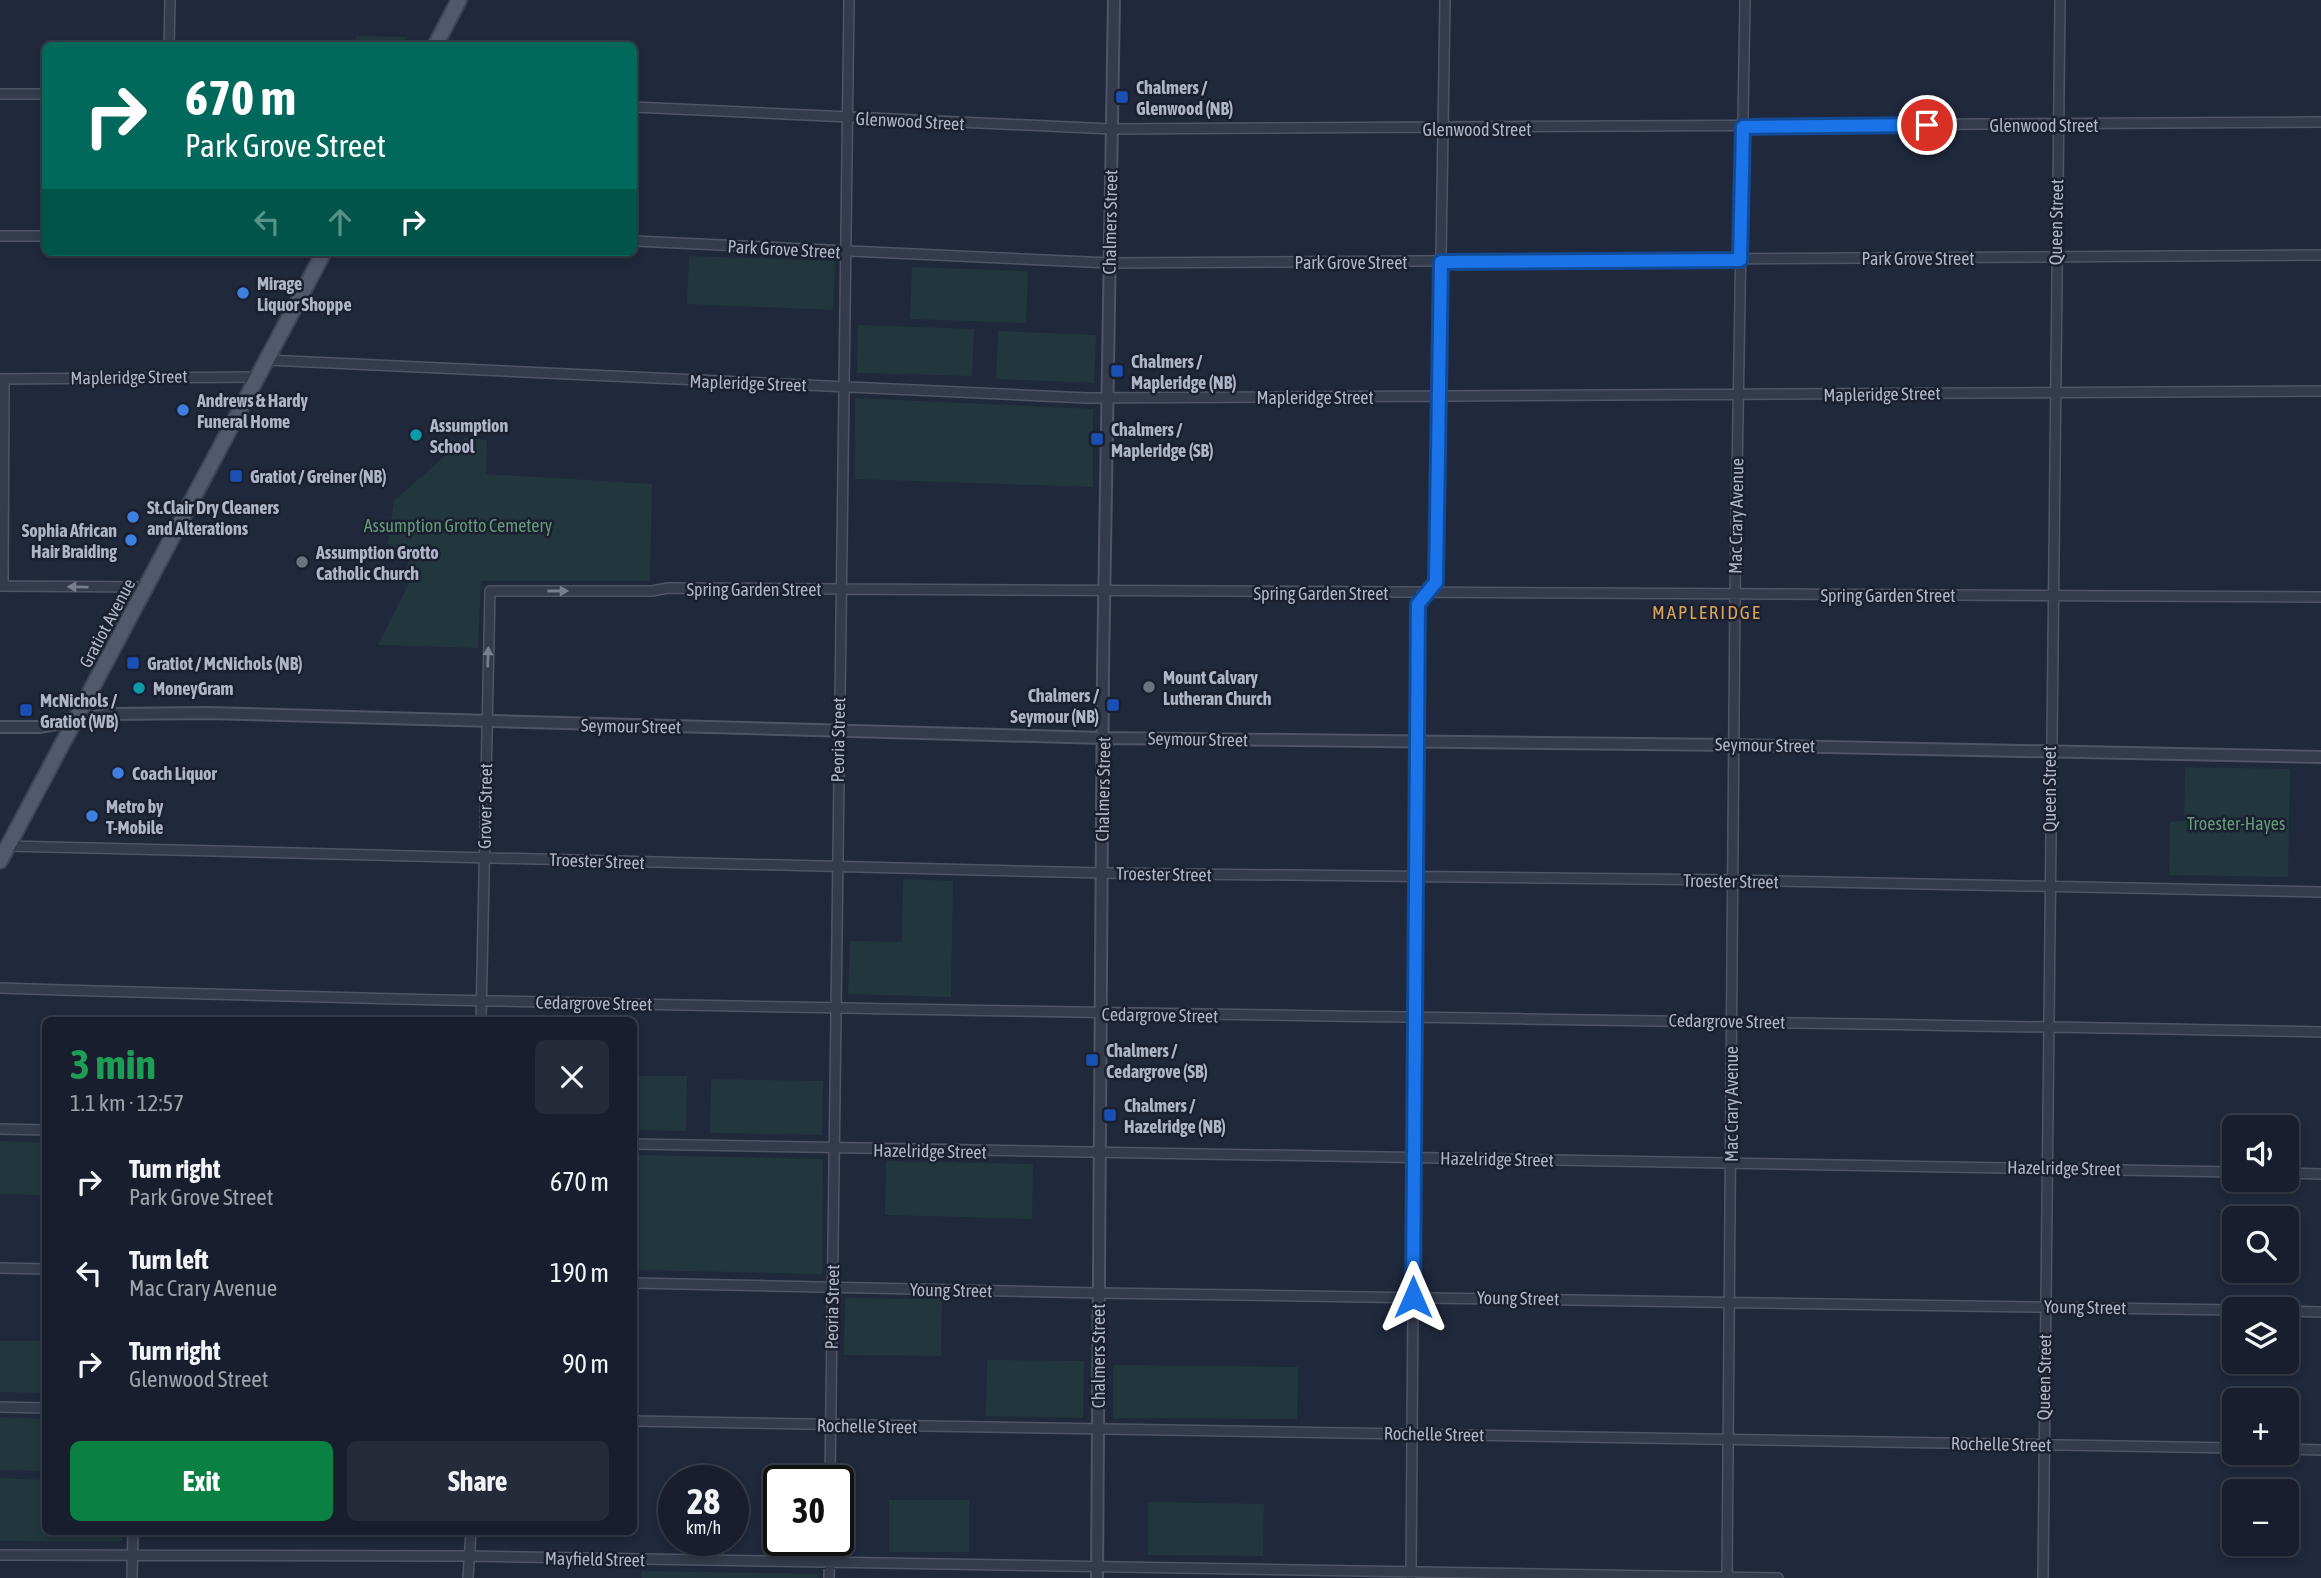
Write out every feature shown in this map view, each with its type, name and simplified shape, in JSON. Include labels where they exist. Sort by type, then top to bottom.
[{"type":"main road","points":[[437,42],[459,0]]},
{"type":"main road","name":"Gratiot Avenue","points":[[0,861],[322,256]]},
{"type":"street","points":[[169,42],[170,0]]},
{"type":"street","name":"Peoria Street","points":[[830,1465],[839,590],[849,0]]},
{"type":"street","name":"Chalmers Street","points":[[1097,1572],[1104,591],[1114,0]]},
{"type":"street","points":[[1411,1575],[1418,604],[1436,582],[1445,0]]},
{"type":"street","name":"Mac Crary Avenue","points":[[1727,1577],[1735,594],[1745,0]]},
{"type":"street","name":"Queen Street","points":[[2043,1578],[2049,751],[2060,0]]},
{"type":"street","points":[[0,94],[42,94]]},
{"type":"street","name":"Glenwood Street","points":[[637,107],[1112,129],[2321,122]]},
{"type":"street","points":[[0,236],[42,236]]},
{"type":"street","name":"Park Grove Street","points":[[637,241],[1110,263],[2321,256]]},
{"type":"street","name":"Mapleridge Street","points":[[267,359],[1107,398],[2321,391]]},
{"type":"street","name":"Mapleridge Street","points":[[2,379],[258,377]]},
{"type":"street","points":[[2,379],[1,586],[147,587]]},
{"type":"street","name":"Spring Garden Street","points":[[490,591],[839,590],[2321,597]]},
{"type":"street","name":"Grover Street","points":[[481,1017],[490,591]]},
{"type":"street","name":"Seymour Street","points":[[0,727],[39,727],[112,714],[208,713],[1103,738],[1734,745],[2321,757]]},
{"type":"street","name":"Troester Street","points":[[8,846],[1102,873],[1733,880],[2321,892]]},
{"type":"street","name":"Cedargrove Street","points":[[0,988],[1101,1014],[1732,1021],[2321,1032]]},
{"type":"street","points":[[0,1129],[42,1130]]},
{"type":"street","name":"Hazelridge Street","points":[[637,1144],[1100,1155],[1731,1161],[2222,1172]]},
{"type":"street","points":[[2299,1173],[2321,1174]]},
{"type":"street","points":[[0,1268],[42,1269]]},
{"type":"street","name":"Young Street","points":[[637,1283],[1099,1293],[2222,1310]]},
{"type":"street","points":[[2299,1311],[2321,1312]]},
{"type":"street","points":[[0,1407],[42,1408]]},
{"type":"street","name":"Rochelle Street","points":[[637,1421],[1097,1431],[2222,1448]]},
{"type":"street","points":[[2299,1449],[2321,1450]]},
{"type":"street","points":[[132,1578],[133,1535]]},
{"type":"street","points":[[468,1578],[471,1535]]},
{"type":"street","name":"Mayfield Street","points":[[0,1555],[469,1556],[1097,1572],[1778,1578]]},
{"type":"street","points":[[830,1556],[830,1578]]},
{"type":"green space","points":[[357,36],[406,37],[403,42],[354,42]]},
{"type":"green space","points":[[689,256],[835,261],[833,310],[687,304]]},
{"type":"green space","points":[[912,267],[1028,271],[1026,323],[910,319]]},
{"type":"green space","points":[[858,325],[974,329],[972,376],[857,373]]},
{"type":"green space","points":[[998,331],[1096,335],[1094,383],[996,379]]},
{"type":"green space","points":[[855,398],[1093,409],[1093,487],[855,479]]},
{"type":"green space","name":"Assumption Grotto Cemetery","points":[[465,438],[487,440],[486,474],[652,484],[650,581],[481,581],[478,648],[378,645],[411,579],[405,575],[409,558],[388,544],[394,501]]},
{"type":"green space","name":"Troester-Hayes","points":[[2185,767],[2290,769],[2288,877],[2169,875],[2170,822],[2184,821]]},
{"type":"green space","points":[[903,879],[953,881],[951,997],[848,994],[850,941],[902,942]]},
{"type":"green space","points":[[637,1076],[687,1076],[686,1131],[637,1130]]},
{"type":"green space","points":[[711,1079],[823,1081],[822,1135],[710,1133]]},
{"type":"green space","points":[[0,1141],[42,1143],[42,1195],[0,1194]]},
{"type":"green space","points":[[637,1155],[823,1159],[822,1274],[637,1270]]},
{"type":"green space","points":[[886,1161],[1033,1164],[1032,1219],[885,1215]]},
{"type":"green space","points":[[845,1298],[942,1299],[941,1356],[844,1355]]},
{"type":"green space","points":[[0,1341],[42,1341],[42,1393],[0,1392]]},
{"type":"green space","points":[[987,1360],[1084,1361],[1083,1418],[986,1416]]},
{"type":"green space","points":[[1113,1365],[1298,1367],[1297,1419],[1113,1418]]},
{"type":"green space","points":[[0,1417],[42,1419],[42,1471],[0,1470]]},
{"type":"green space","points":[[0,1478],[42,1480],[42,1535],[122,1535],[122,1542],[0,1541]]},
{"type":"green space","points":[[889,1500],[969,1500],[969,1552],[889,1552]]},
{"type":"green space","points":[[1148,1502],[1264,1504],[1263,1556],[1148,1555]]},
{"type":"green space","points":[[642,1571],[818,1574],[818,1578],[642,1578]]},
{"type":"place","name":"Chalmers / Glenwood (NB)","points":[[1122,97]]},
{"type":"place","name":"Mirage Liquor Shoppe","points":[[243,293]]},
{"type":"place","name":"Chalmers / Mapleridge (NB)","points":[[1117,371]]},
{"type":"place","name":"Andrews & Hardy Funeral Home","points":[[183,410]]},
{"type":"place","name":"Assumption School","points":[[416,435]]},
{"type":"place","name":"Chalmers / Mapleridge (SB)","points":[[1097,439]]},
{"type":"place","name":"Gratiot / Greiner (NB)","points":[[236,476]]},
{"type":"place","name":"St.Clair Dry Cleaners and Alterations","points":[[133,517]]},
{"type":"place","name":"Sophia African Hair Braiding","points":[[131,540]]},
{"type":"place","name":"Assumption Grotto Catholic Church","points":[[302,562]]},
{"type":"place","name":"Gratiot / McNichols (NB)","points":[[133,663]]},
{"type":"place","name":"Mount Calvary Lutheran Church","points":[[1149,687]]},
{"type":"place","name":"MoneyGram","points":[[139,688]]},
{"type":"place","name":"Chalmers / Seymour (NB)","points":[[1113,705]]},
{"type":"place","name":"McNichols / Gratiot (WB)","points":[[26,710]]},
{"type":"place","name":"Coach Liquor","points":[[118,773]]},
{"type":"place","name":"Metro by T-Mobile","points":[[92,816]]},
{"type":"place","name":"Chalmers / Cedargrove (SB)","points":[[1092,1060]]},
{"type":"place","name":"Chalmers / Hazelridge (NB)","points":[[1110,1115]]},
{"type":"district","name":"MAPLERIDGE","points":[[1707,612]]},
{"type":"route","points":[[1413,1297],[1418,604],[1436,582],[1441,262],[1740,260],[1743,127],[1927,125]]}]
